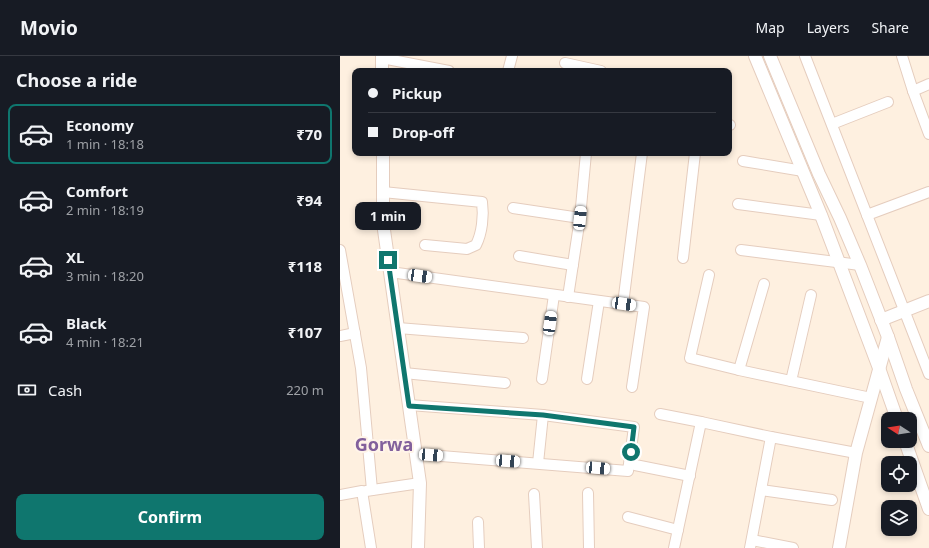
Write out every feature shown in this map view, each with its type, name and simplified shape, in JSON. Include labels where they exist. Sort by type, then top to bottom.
[{"type":"street","points":[[509,68],[512,56]]},
{"type":"street","points":[[755,56],[821,215],[895,412]]},
{"type":"street","points":[[770,56],[819,174],[860,265],[929,446]]},
{"type":"street","points":[[805,56],[929,374]]},
{"type":"street","points":[[902,56],[929,134]]},
{"type":"street","points":[[382,68],[382,57],[435,68]]},
{"type":"street","points":[[565,63],[588,68]]},
{"type":"street","points":[[913,91],[929,84]]},
{"type":"street","points":[[832,124],[888,102]]},
{"type":"street","points":[[383,156],[384,223],[420,483],[418,548]]},
{"type":"street","points":[[568,297],[580,218],[586,156]]},
{"type":"street","points":[[624,304],[642,156]]},
{"type":"street","points":[[683,258],[695,156]]},
{"type":"street","points":[[743,161],[803,171]]},
{"type":"street","points":[[383,192],[482,202],[483,211],[480,238],[476,245],[467,249],[425,245]]},
{"type":"street","points":[[867,215],[929,192]]},
{"type":"street","points":[[738,204],[821,215]]},
{"type":"street","points":[[513,208],[580,218]]},
{"type":"street","points":[[340,250],[361,368],[371,548]]},
{"type":"street","points":[[742,250],[860,265]]},
{"type":"street","points":[[519,256],[573,265]]},
{"type":"street","points":[[390,272],[644,307],[632,387]]},
{"type":"street","points":[[709,275],[690,358],[871,398]]},
{"type":"street","points":[[740,370],[764,284]]},
{"type":"street","points":[[542,379],[554,295]]},
{"type":"street","points":[[791,381],[811,295]]},
{"type":"street","points":[[587,380],[599,300]]},
{"type":"street","points":[[881,320],[929,301]]},
{"type":"street","points":[[398,328],[523,338]]},
{"type":"street","points":[[340,336],[355,333]]},
{"type":"street","points":[[839,548],[856,453],[888,337]]},
{"type":"street","points":[[404,373],[505,383]]},
{"type":"street","points":[[409,406],[543,415],[634,427],[628,471],[416,454]]},
{"type":"street","points":[[660,414],[856,453]]},
{"type":"street","points":[[538,463],[543,415]]},
{"type":"street","points":[[674,548],[701,422]]},
{"type":"street","points":[[771,437],[751,544],[793,548]]},
{"type":"street","points":[[907,448],[929,509]]},
{"type":"street","points":[[635,465],[690,476]]},
{"type":"street","points":[[340,494],[420,483]]},
{"type":"street","points":[[761,490],[832,500]]},
{"type":"street","points":[[588,493],[589,548]]},
{"type":"street","points":[[534,494],[537,548]]},
{"type":"street","points":[[628,517],[678,530]]},
{"type":"street","points":[[478,522],[479,548]]},
{"type":"district","name":"Gorwa","points":[[384,445]]},
{"type":"route","points":[[388,260],[409,406],[543,415],[634,427],[631,452]]}]
